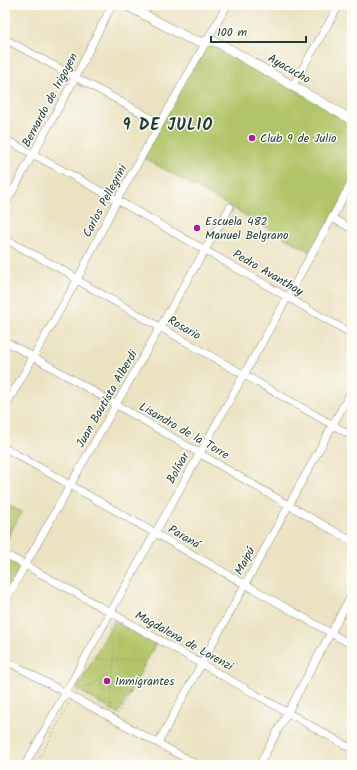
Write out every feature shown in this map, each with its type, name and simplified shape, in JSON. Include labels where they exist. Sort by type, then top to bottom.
[{"type":"street","name":"Bernardo de Irigoyen","points":[[5,205],[75,78],[112,5]]},
{"type":"street","name":"Ayacucho","points":[[126,5],[190,39],[202,42],[213,41],[222,44],[352,120]]},
{"type":"street","name":"Carlos Pellegrini","points":[[5,407],[77,280],[117,200],[227,5]]},
{"type":"street","points":[[293,85],[339,5]]},
{"type":"street","points":[[5,39],[160,123]]},
{"type":"street","name":"Pedro Avanthay","points":[[5,139],[117,200],[352,334]]},
{"type":"street","name":"Bolívar","points":[[25,765],[69,695],[110,612],[352,182]]},
{"type":"street","name":"Juan Bautista Alberdi","points":[[5,603],[116,404],[230,207]]},
{"type":"street","points":[[332,218],[352,229]]},
{"type":"street","name":"Rosario","points":[[5,239],[70,274],[77,280],[352,436]]},
{"type":"street","name":"Lisandro de la Torre","points":[[5,342],[34,357],[288,505],[352,540]]},
{"type":"street","name":"Maipú","points":[[158,743],[352,390]]},
{"type":"street","name":"Paraná","points":[[5,448],[352,645]]},
{"type":"street","name":"Magdalena de Lorenzi","points":[[5,554],[202,663],[352,749]]},
{"type":"street","points":[[258,765],[352,594]]},
{"type":"street","points":[[5,660],[198,765]]},
{"type":"path","points":[[109,626],[112,619],[114,660],[110,709],[118,714],[156,644]]},
{"type":"path","points":[[93,659],[147,660]]},
{"type":"path","points":[[111,696],[104,690],[102,684],[106,674],[113,672]]},
{"type":"path","points":[[79,684],[75,690],[103,679]]},
{"type":"path","points":[[36,765],[69,695]]},
{"type":"green space","name":"Club 9 de Julio","points":[[207,42],[352,120],[352,182],[312,253],[141,156]]},
{"type":"green space","points":[[5,503],[22,512],[5,542]]},
{"type":"green space","points":[[5,556],[23,565],[10,589],[5,586]]},
{"type":"green space","points":[[114,621],[156,644],[118,714],[77,689]]},
{"type":"place","name":"Club 9 de Julio","points":[[252,138]]},
{"type":"place","name":"Escuela 482 Manuel Belgrano","points":[[197,228]]},
{"type":"place","name":"Inmigrantes","points":[[107,681]]},
{"type":"district","name":"9 DE JULIO","points":[[168,125]]}]
